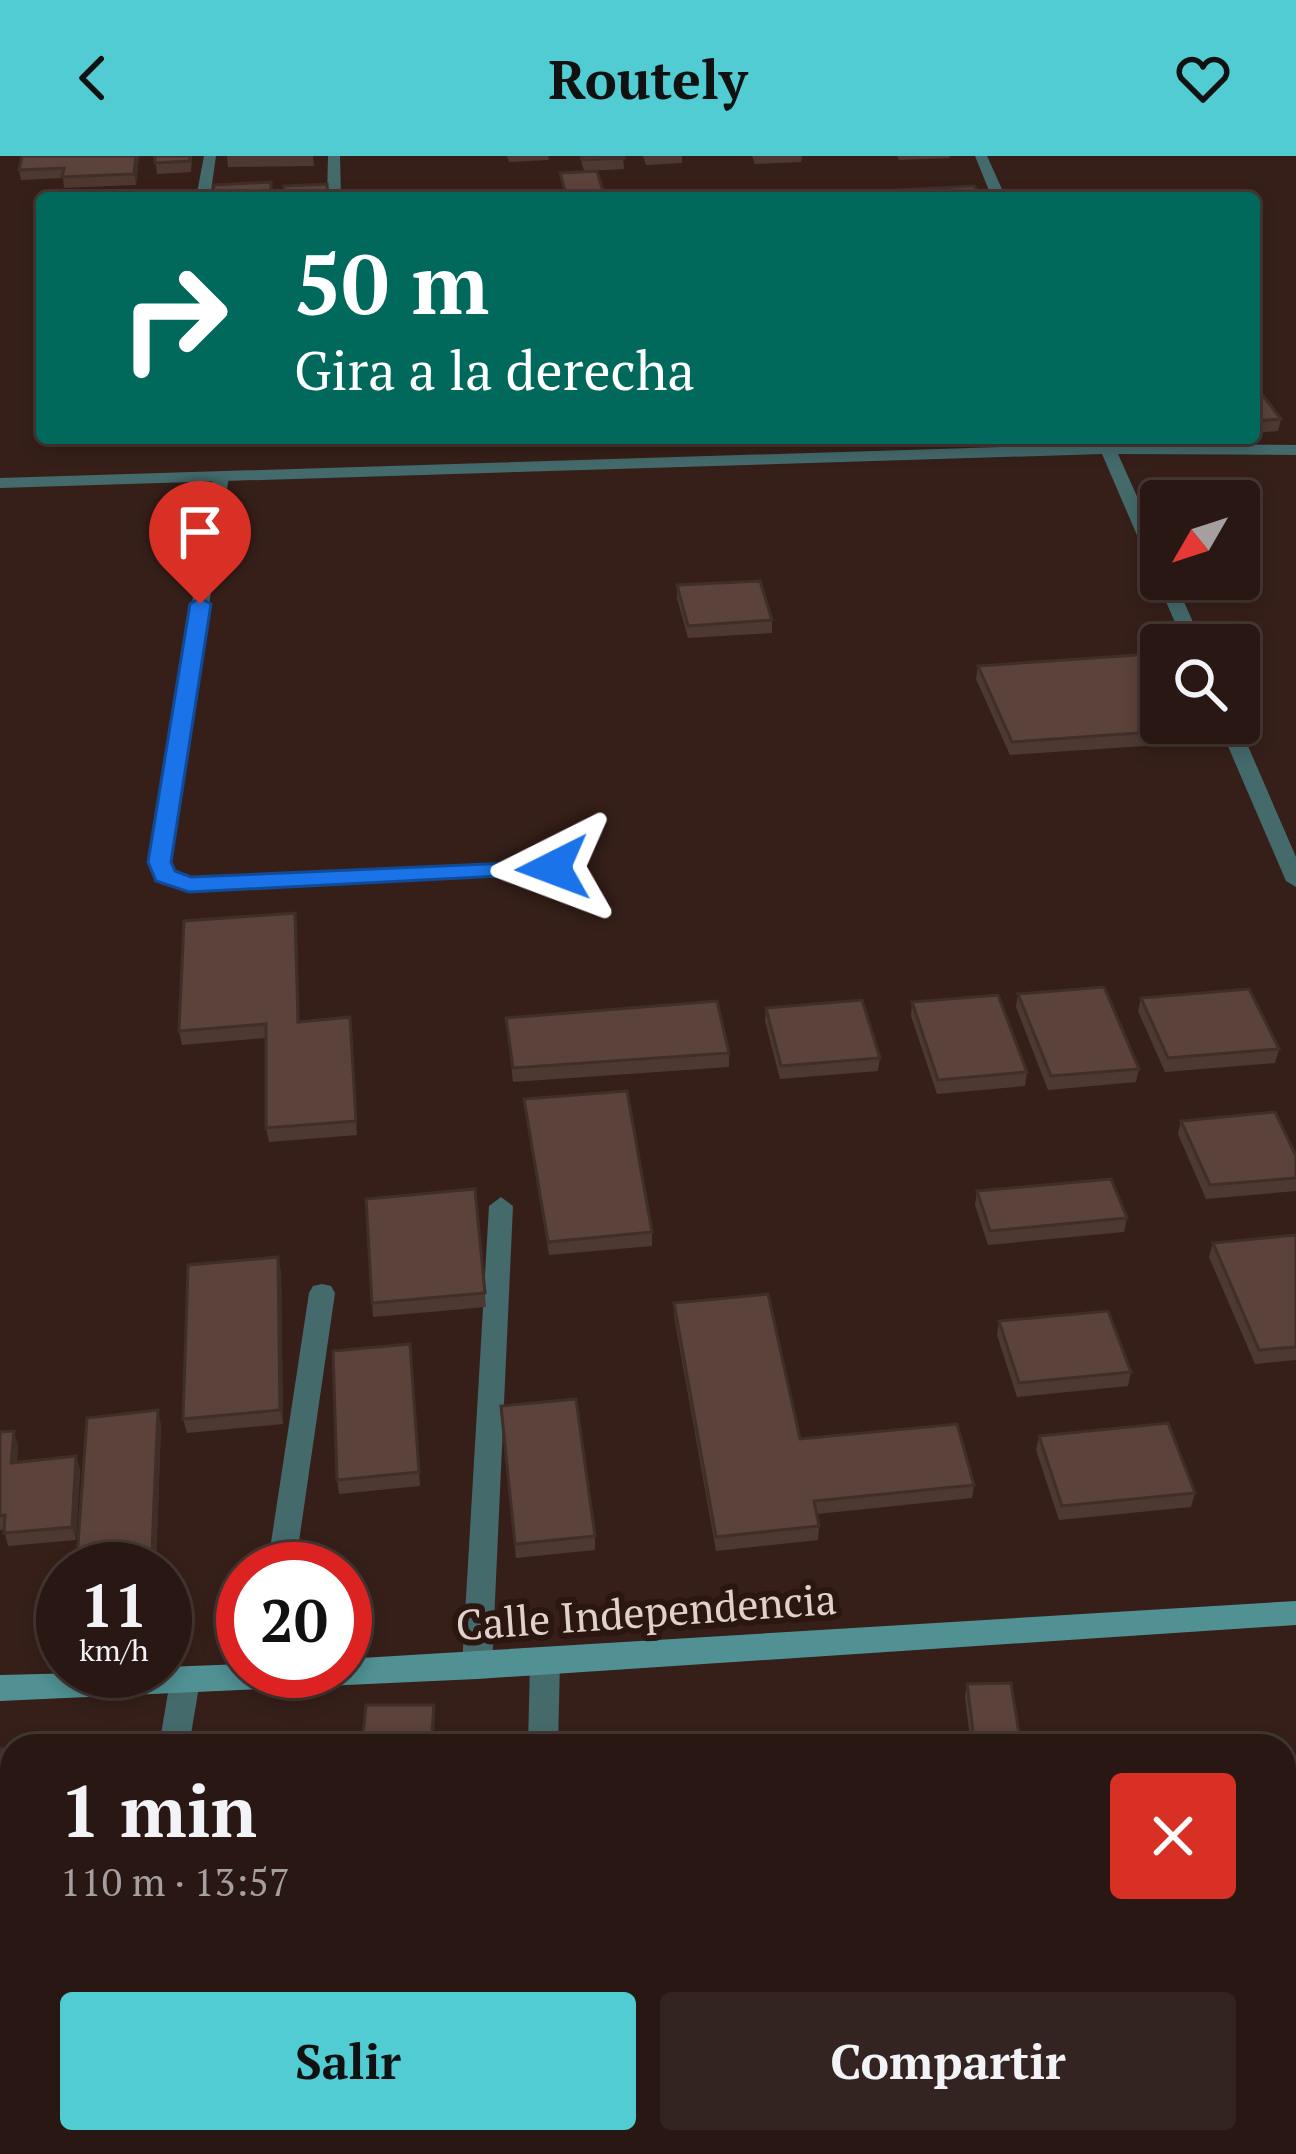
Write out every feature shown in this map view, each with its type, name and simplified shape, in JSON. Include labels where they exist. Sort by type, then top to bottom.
[{"type":"street","points":[[204,192],[209,156]]},
{"type":"street","points":[[334,156],[334,192]]},
{"type":"street","points":[[981,156],[996,192]]},
{"type":"street","points":[[657,444],[660,461]]},
{"type":"street","points":[[0,483],[1081,444]]},
{"type":"street","points":[[1106,444],[1140,522]]},
{"type":"street","points":[[1133,444],[1296,450]]},
{"type":"street","points":[[221,476],[159,862],[164,876],[189,884],[553,868]]},
{"type":"street","points":[[1237,744],[1296,881]]},
{"type":"street","points":[[477,1666],[501,1206]]},
{"type":"street","points":[[285,1542],[322,1293]]},
{"type":"street","name":"Calle Independencia","points":[[372,1669],[1296,1613]]},
{"type":"street","points":[[543,1734],[545,1661]]},
{"type":"street","name":"Calle Independencia","points":[[0,1688],[36,1687]]},
{"type":"street","points":[[176,1734],[181,1698]]},
{"type":"building","points":[[22,156],[136,156],[134,174],[62,177],[64,168],[19,170]]},
{"type":"building","points":[[155,156],[190,156],[190,161],[155,163]]},
{"type":"building","points":[[582,156],[623,156],[624,158],[583,160]]},
{"type":"building","points":[[597,171],[603,192],[565,192],[560,173]]},
{"type":"building","points":[[271,182],[271,192],[213,192],[214,185]]},
{"type":"building","points":[[327,184],[328,192],[284,192],[284,186]]},
{"type":"building","points":[[974,186],[978,192],[881,192]]},
{"type":"building","points":[[1260,393],[1261,393],[1281,419],[1260,421]]},
{"type":"building","points":[[760,581],[772,620],[688,626],[677,585]]},
{"type":"building","points":[[1140,655],[1140,733],[1012,742],[978,666]]},
{"type":"building","points":[[295,913],[298,1022],[350,1017],[356,1121],[266,1128],[266,1024],[179,1031],[184,921]]},
{"type":"building","points":[[1104,987],[1139,1069],[1051,1076],[1018,994]]},
{"type":"building","points":[[1249,989],[1279,1049],[1168,1058],[1141,998]]},
{"type":"building","points":[[998,995],[1027,1072],[938,1080],[912,1002]]},
{"type":"building","points":[[862,1000],[880,1058],[781,1066],[766,1008]]},
{"type":"building","points":[[717,1001],[729,1053],[513,1068],[506,1018]]},
{"type":"building","points":[[627,1091],[652,1232],[548,1242],[524,1099]]},
{"type":"building","points":[[1275,1112],[1296,1156],[1296,1178],[1210,1185],[1181,1121]]},
{"type":"building","points":[[1111,1179],[1127,1218],[990,1231],[977,1191]]},
{"type":"building","points":[[475,1189],[485,1293],[372,1303],[366,1199]]},
{"type":"building","points":[[1296,1235],[1296,1347],[1259,1350],[1213,1243]]},
{"type":"building","points":[[278,1257],[280,1410],[183,1419],[188,1265]]},
{"type":"building","points":[[768,1294],[800,1439],[957,1424],[974,1485],[814,1501],[819,1526],[716,1537],[674,1303]]},
{"type":"building","points":[[1108,1311],[1131,1372],[1019,1383],[999,1321]]},
{"type":"building","points":[[410,1344],[419,1472],[337,1480],[333,1351]]},
{"type":"building","points":[[576,1399],[595,1536],[515,1544],[501,1406]]},
{"type":"building","points":[[158,1410],[152,1542],[78,1542],[87,1418]]},
{"type":"building","points":[[1168,1423],[1195,1493],[1062,1506],[1039,1436]]},
{"type":"building","points":[[14,1431],[11,1463],[76,1456],[72,1527],[4,1533],[0,1432]]},
{"type":"building","points":[[1011,1683],[1019,1734],[973,1734],[967,1684]]},
{"type":"building","points":[[366,1705],[434,1705],[432,1734],[363,1734]]},
{"type":"route","points":[[200,604],[159,862],[164,876],[189,884],[553,868]]}]
